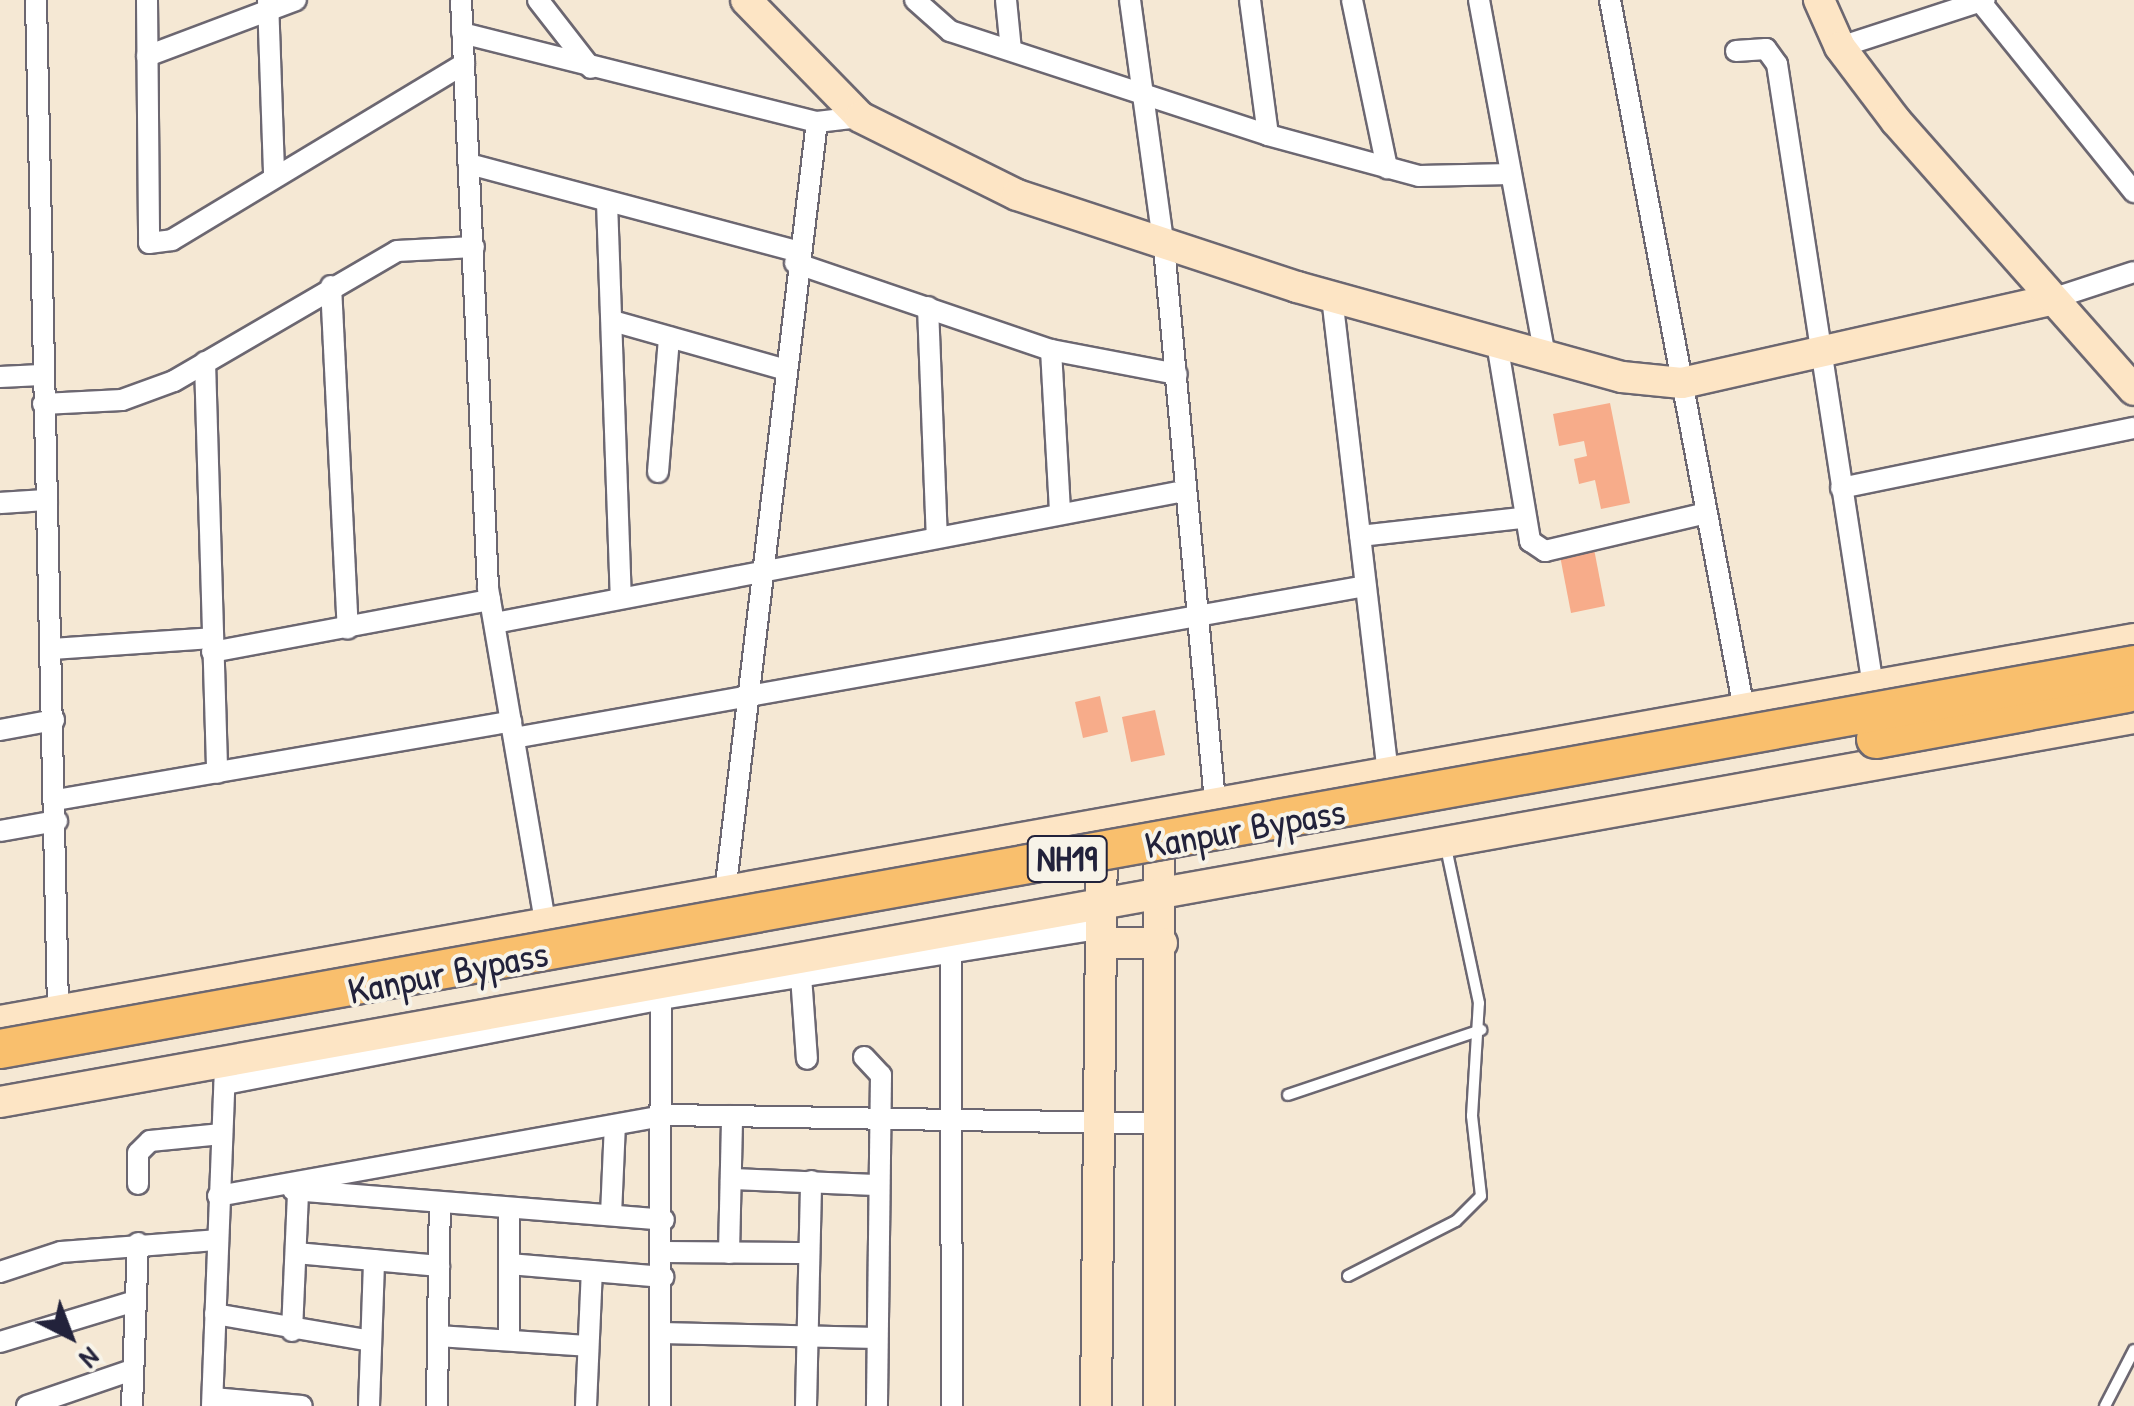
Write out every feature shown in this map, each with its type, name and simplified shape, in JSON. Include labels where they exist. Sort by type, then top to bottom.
[{"type":"highway","name":"Kanpur Bypass","points":[[0,1050],[2134,665]]},
{"type":"highway","name":"Kanpur Bypass","points":[[0,1075],[2134,692]]},
{"type":"main road","points":[[746,0],[860,117],[1017,196],[1164,247],[1545,356],[1682,383],[1821,355],[2049,300]]},
{"type":"main road","points":[[1819,0],[1840,48],[2049,300],[2134,390]]},
{"type":"main road","points":[[0,1021],[546,927],[1102,820],[1388,774],[2134,639]]},
{"type":"main road","points":[[0,1102],[225,1073],[1102,924],[1162,890],[2134,718]]},
{"type":"main road","points":[[1158,810],[1163,1124],[1158,1406]]},
{"type":"main road","points":[[1096,1406],[1102,820]]},
{"type":"main road","points":[[1102,924],[1162,942]]},
{"type":"street","points":[[36,0],[41,375],[57,810],[58,1010]]},
{"type":"street","points":[[147,0],[149,243],[172,240],[464,64]]},
{"type":"street","points":[[147,56],[268,7],[296,0]]},
{"type":"street","points":[[462,0],[490,600],[546,927]]},
{"type":"street","points":[[538,0],[591,68]]},
{"type":"street","points":[[915,0],[950,31],[1268,136],[1388,168],[1511,174]]},
{"type":"street","points":[[1006,0],[1011,50]]},
{"type":"street","points":[[1130,0],[1139,93],[1164,247],[1214,802]]},
{"type":"street","points":[[1250,0],[1268,136]]},
{"type":"street","points":[[1352,0],[1388,168]]},
{"type":"street","points":[[1479,0],[1545,356]]},
{"type":"street","points":[[1610,0],[1744,709]]},
{"type":"street","points":[[1840,48],[1981,1],[2134,192]]},
{"type":"street","points":[[268,7],[274,176]]},
{"type":"street","points":[[462,32],[591,68],[817,122],[860,117]]},
{"type":"street","points":[[1736,51],[1766,49],[1777,64],[1873,686]]},
{"type":"street","points":[[725,893],[743,696],[796,257],[817,122]]},
{"type":"street","points":[[2112,162],[2134,154]]},
{"type":"street","points":[[470,164],[796,257],[1051,350],[1177,374]]},
{"type":"street","points":[[606,202],[621,598]]},
{"type":"street","points":[[42,404],[122,400],[205,362],[396,251],[474,247]]},
{"type":"street","points":[[2049,300],[2134,272]]},
{"type":"street","points":[[331,286],[348,628]]},
{"type":"street","points":[[1332,297],[1388,774]]},
{"type":"street","points":[[928,307],[937,536]]},
{"type":"street","points":[[613,322],[783,369]]},
{"type":"street","points":[[658,472],[669,337]]},
{"type":"street","points":[[1497,343],[1521,518],[1545,550],[1707,513]]},
{"type":"street","points":[[1051,350],[1060,513]]},
{"type":"street","points":[[205,362],[216,773]]},
{"type":"street","points":[[0,377],[41,375]]},
{"type":"street","points":[[1841,488],[2134,428]]},
{"type":"street","points":[[494,623],[1184,492]]},
{"type":"street","points":[[0,503],[47,500]]},
{"type":"street","points":[[1360,536],[1521,518]]},
{"type":"street","points":[[0,831],[57,810],[216,773],[743,696],[1194,611],[1366,586]]},
{"type":"street","points":[[52,649],[212,645],[348,628],[490,600]]},
{"type":"street","points":[[0,730],[54,720]]},
{"type":"street","points":[[302,1406],[212,1402],[225,1073],[1102,924]]},
{"type":"street","points":[[951,951],[958,1119],[952,1406]]},
{"type":"street","points":[[801,976],[807,1059]]},
{"type":"street","points":[[660,1406],[667,1115],[661,999]]},
{"type":"street","points":[[872,1052],[878,1118],[877,1406]]},
{"type":"street","points":[[218,1196],[667,1115],[1163,1124]]},
{"type":"street","points":[[729,1253],[732,1116]]},
{"type":"street","points":[[612,1215],[614,1125]]},
{"type":"street","points":[[138,1184],[138,1153],[150,1141],[222,1134]]},
{"type":"street","points":[[731,1178],[877,1185]]},
{"type":"street","points":[[806,1406],[811,1181]]},
{"type":"street","points":[[262,1188],[664,1220]]},
{"type":"street","points":[[292,1331],[298,1191]]},
{"type":"street","points":[[437,1406],[440,1202]]},
{"type":"street","points":[[509,1208],[509,1340]]},
{"type":"street","points":[[0,1272],[61,1252],[138,1243],[216,1240]]},
{"type":"street","points":[[132,1406],[138,1243]]},
{"type":"street","points":[[664,1252],[809,1253]]},
{"type":"street","points":[[296,1253],[439,1266]]},
{"type":"street","points":[[369,1406],[374,1260]]},
{"type":"street","points":[[509,1264],[663,1277]]},
{"type":"street","points":[[586,1406],[592,1271]]},
{"type":"street","points":[[0,1342],[135,1301]]},
{"type":"street","points":[[214,1314],[292,1331],[371,1342]]},
{"type":"street","points":[[661,1332],[877,1338]]},
{"type":"street","points":[[438,1336],[587,1346]]},
{"type":"street","points":[[27,1406],[132,1370]]},
{"type":"lane","points":[[1348,1276],[1456,1221],[1481,1196],[1472,1116],[1481,1030],[1445,842]]},
{"type":"lane","points":[[1288,1095],[1481,1030]]},
{"type":"lane","points":[[2105,1406],[2134,1350]]},
{"type":"building","points":[[1610,403],[1630,503],[1601,509],[1595,480],[1579,484],[1574,459],[1587,456],[1584,441],[1559,446],[1553,414]]},
{"type":"building","points":[[1594,549],[1605,606],[1571,613],[1560,556]]},
{"type":"building","points":[[1100,696],[1108,732],[1083,738],[1075,702]]},
{"type":"building","points":[[1155,710],[1165,755],[1131,762],[1122,717]]}]
